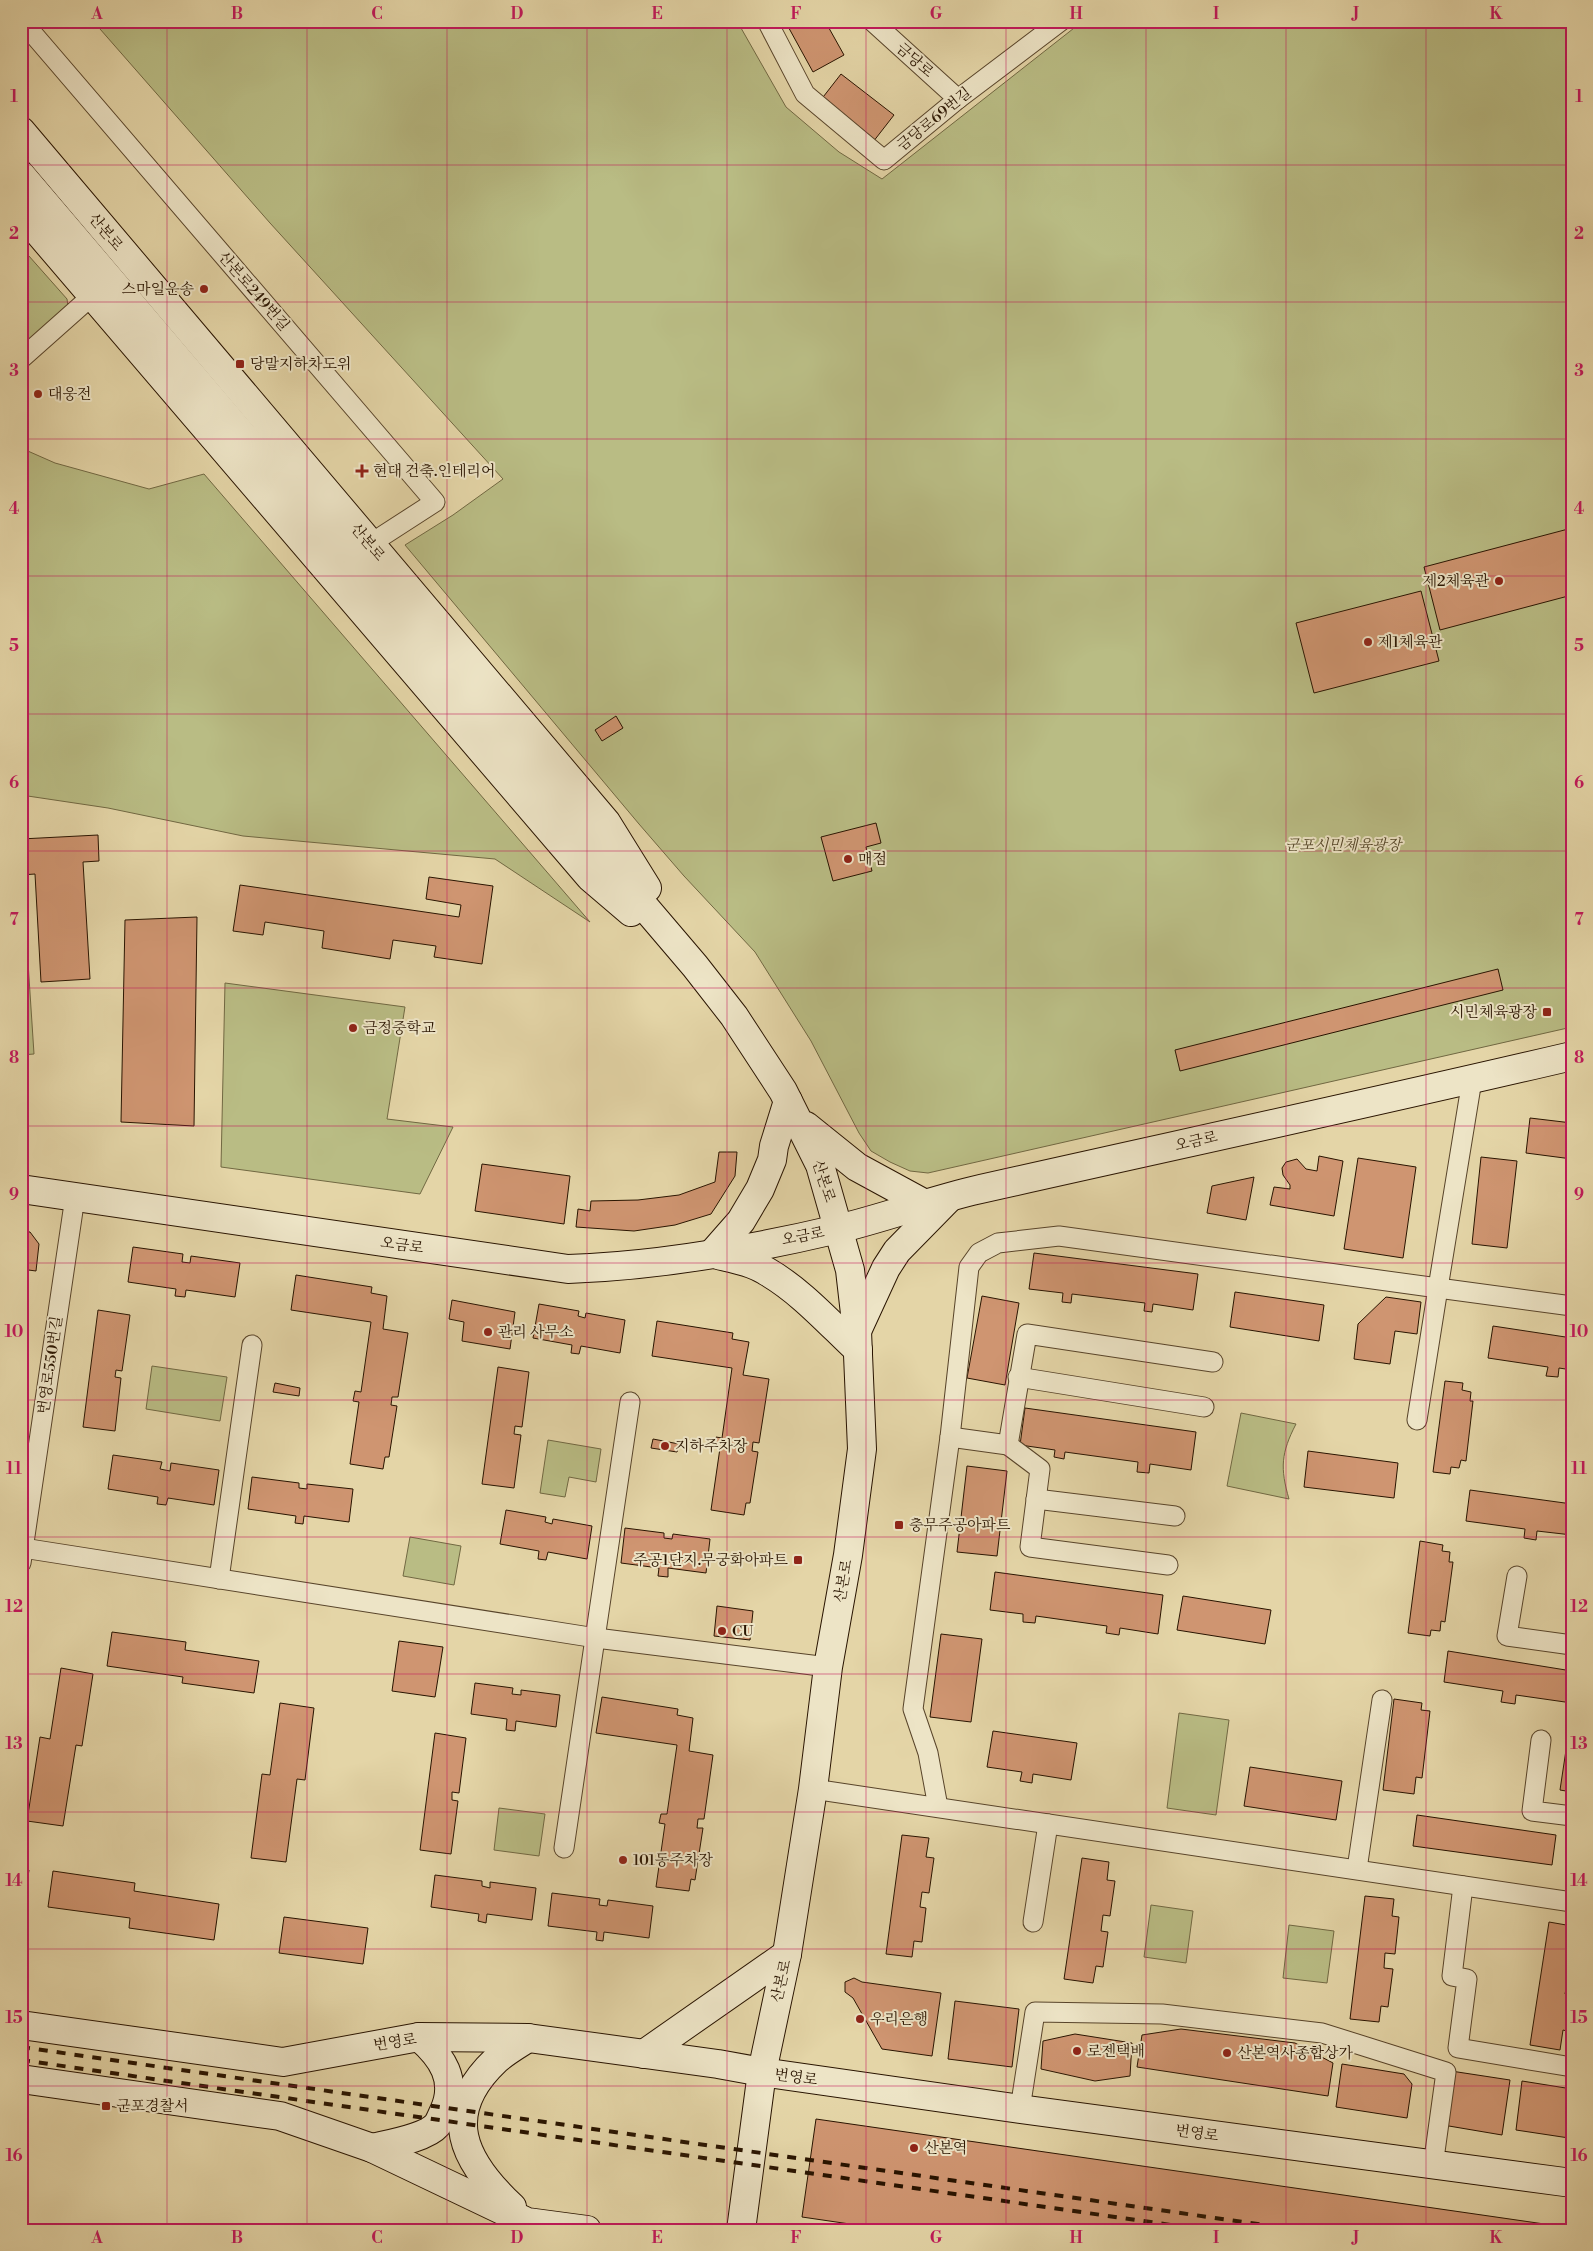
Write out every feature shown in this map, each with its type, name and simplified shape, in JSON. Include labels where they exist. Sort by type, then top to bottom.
[{"type":"street","name":"산본로249번길","points":[[22,21],[435,502],[370,544]]},
{"type":"street","name":"금당로69번길","points":[[767,21],[805,94],[884,160],[958,99],[1061,21]]},
{"type":"street","name":"금당로","points":[[872,21],[958,99]]},
{"type":"street","name":"산본로","points":[[21,131],[606,822],[695,966]]},
{"type":"street","name":"산본로","points":[[21,175],[695,966],[734,1016],[792,1110],[820,1165],[850,1270],[858,1340],[862,1449],[848,1555],[828,1667],[813,1789],[788,1954],[762,2072],[741,2230]]},
{"type":"street","name":"산본로","points":[[21,212],[590,877],[695,966]]},
{"type":"street","points":[[21,359],[93,295]]},
{"type":"street","name":"오금로","points":[[21,1189],[568,1269],[616,1268],[676,1261],[838,1229],[937,1201],[1572,1056]]},
{"type":"street","points":[[1417,1420],[1472,1080]]},
{"type":"street","points":[[792,1110],[857,1167],[937,1201],[897,1251],[886,1268],[858,1340],[766,1271],[747,1262],[712,1254],[741,1221],[760,1189],[772,1160],[774,1146],[792,1110]]},
{"type":"street","name":"번영로550번길","points":[[22,1555],[75,1197]]},
{"type":"street","points":[[938,1807],[928,1754],[912,1709],[950,1437],[969,1268],[979,1253],[998,1243],[1059,1236],[1572,1306]]},
{"type":"street","points":[[1008,1445],[1018,1377],[1027,1334],[1213,1362]]},
{"type":"street","points":[[219,1579],[252,1345]]},
{"type":"street","points":[[1018,1377],[1204,1408]]},
{"type":"street","points":[[564,1848],[630,1402]]},
{"type":"street","points":[[950,1437],[1008,1445],[1040,1469],[1030,1547],[1168,1565]]},
{"type":"street","points":[[1036,1499],[1175,1516]]},
{"type":"street","points":[[22,1555],[219,1579],[596,1638],[828,1667]]},
{"type":"street","points":[[1517,1576],[1507,1636],[1572,1645]]},
{"type":"street","points":[[1357,1869],[1382,1700]]},
{"type":"street","points":[[1541,1740],[1532,1811],[1572,1816]]},
{"type":"street","points":[[813,1789],[1572,1902]]},
{"type":"street","points":[[1033,1922],[1048,1824]]},
{"type":"street","points":[[1463,1886],[1452,1976],[1467,1978],[1458,2048],[1572,2067]]},
{"type":"street","points":[[644,2054],[788,1954]]},
{"type":"street","points":[[1020,2109],[1035,2012],[1162,2014],[1313,2032],[1446,2072],[1434,2166]]},
{"type":"street","name":"번영로","points":[[21,2025],[283,2062],[419,2038],[528,2038],[1434,2166],[1568,2180]]},
{"type":"street","points":[[372,2148],[411,2139],[437,2125],[449,2099],[448,2073],[436,2052],[419,2038]]},
{"type":"street","points":[[528,2038],[497,2059],[476,2082],[461,2114],[466,2146],[489,2185],[528,2222]]},
{"type":"street","points":[[21,2079],[280,2116],[372,2148],[528,2222],[582,2229]]},
{"type":"green space","name":"군포시민체육광장","points":[[93,21],[737,21],[786,107],[839,152],[882,179],[1083,21],[1572,21],[1572,1027],[928,1173],[910,1171],[871,1151],[859,1133],[811,1041],[755,952],[684,876],[639,824],[405,545],[453,515],[503,479],[270,223]]},
{"type":"green space","points":[[21,247],[67,299],[69,314],[21,355]]},
{"type":"green space","points":[[21,448],[55,463],[149,489],[204,474],[590,922],[495,859],[243,836],[108,808],[21,795]]},
{"type":"green space","points":[[25,916],[34,1054],[21,1055],[21,917]]},
{"type":"green space","points":[[225,983],[405,1007],[387,1119],[453,1127],[420,1194],[221,1167]]},
{"type":"green space","points":[[152,1366],[227,1377],[220,1421],[146,1409]]},
{"type":"green space","points":[[1241,1413],[1296,1424],[1287,1444],[1283,1469],[1289,1499],[1227,1486]]},
{"type":"green space","points":[[548,1440],[601,1449],[596,1482],[569,1477],[565,1497],[540,1493]]},
{"type":"green space","points":[[410,1537],[461,1546],[454,1585],[403,1576]]},
{"type":"green space","points":[[1179,1713],[1229,1720],[1216,1815],[1167,1808]]},
{"type":"green space","points":[[499,1808],[545,1814],[539,1856],[494,1850]]},
{"type":"green space","points":[[1151,1905],[1193,1911],[1186,1963],[1144,1957]]},
{"type":"green space","points":[[1289,1925],[1334,1931],[1327,1983],[1283,1978]]},
{"type":"building","points":[[785,21],[825,21],[844,55],[813,72]]},
{"type":"building","points":[[841,74],[894,115],[873,142],[820,101]]},
{"type":"building","name":"제2체육관","points":[[1572,528],[1572,595],[1440,630],[1424,567]]},
{"type":"building","name":"제1체육관","points":[[1421,591],[1439,661],[1314,693],[1296,623]]},
{"type":"building","points":[[616,716],[623,728],[602,741],[595,730]]},
{"type":"building","name":"매점","points":[[876,823],[881,843],[866,847],[872,871],[833,881],[821,837]]},
{"type":"building","points":[[98,835],[99,861],[83,862],[90,979],[41,982],[35,874],[21,875],[21,839]]},
{"type":"building","points":[[429,877],[493,886],[482,964],[434,957],[436,946],[393,940],[390,959],[322,948],[324,931],[265,922],[263,935],[233,931],[240,885],[459,917],[461,905],[426,899]]},
{"type":"building","points":[[197,917],[194,1126],[121,1122],[125,920]]},
{"type":"building","points":[[1498,969],[1503,990],[1180,1071],[1175,1050]]},
{"type":"building","points":[[1530,1118],[1572,1123],[1572,1159],[1526,1153]]},
{"type":"building","points":[[719,1152],[737,1152],[735,1176],[711,1214],[675,1225],[634,1231],[576,1227],[578,1209],[590,1211],[591,1201],[638,1200],[679,1195],[715,1182]]},
{"type":"building","points":[[1319,1156],[1343,1161],[1334,1216],[1270,1205],[1274,1187],[1290,1189],[1290,1185],[1283,1175],[1282,1168],[1286,1162],[1297,1159],[1306,1169],[1317,1171]]},
{"type":"building","points":[[1481,1157],[1517,1161],[1507,1248],[1472,1244]]},
{"type":"building","points":[[1358,1158],[1416,1167],[1403,1258],[1344,1249]]},
{"type":"building","points":[[482,1164],[570,1176],[564,1224],[475,1211]]},
{"type":"building","points":[[1254,1177],[1246,1220],[1207,1213],[1212,1186]]},
{"type":"building","points":[[21,1231],[30,1232],[39,1244],[36,1271],[21,1269]]},
{"type":"building","points":[[133,1247],[183,1254],[182,1262],[190,1263],[191,1256],[240,1263],[235,1297],[186,1290],[185,1297],[175,1296],[176,1289],[128,1282]]},
{"type":"building","points":[[1034,1253],[1198,1274],[1193,1310],[1153,1304],[1152,1312],[1144,1311],[1145,1303],[1072,1294],[1071,1303],[1062,1302],[1063,1293],[1029,1289]]},
{"type":"building","points":[[296,1275],[372,1287],[371,1293],[387,1296],[383,1329],[408,1333],[398,1397],[392,1397],[391,1405],[397,1406],[389,1457],[385,1457],[383,1469],[350,1464],[359,1402],[353,1401],[355,1391],[361,1392],[371,1322],[291,1310]]},
{"type":"building","points":[[1235,1292],[1324,1305],[1319,1341],[1230,1327]]},
{"type":"building","points":[[982,1296],[1019,1303],[1005,1385],[967,1378]]},
{"type":"building","points":[[1386,1297],[1421,1302],[1417,1334],[1395,1331],[1390,1364],[1354,1359],[1358,1324]]},
{"type":"building","name":"관리 사무소","points":[[452,1300],[515,1312],[510,1349],[462,1341],[464,1322],[449,1319]]},
{"type":"building","points":[[539,1304],[579,1311],[578,1316],[585,1318],[586,1313],[625,1320],[620,1353],[581,1346],[579,1354],[571,1353],[572,1345],[533,1338]]},
{"type":"building","points":[[98,1310],[130,1315],[122,1371],[116,1370],[115,1377],[121,1378],[115,1431],[83,1427]]},
{"type":"building","points":[[657,1321],[733,1333],[732,1339],[749,1342],[743,1375],[769,1379],[759,1443],[753,1442],[752,1451],[758,1452],[750,1503],[746,1503],[744,1515],[711,1510],[720,1448],[715,1447],[716,1437],[722,1438],[732,1368],[652,1356]]},
{"type":"building","points":[[1493,1326],[1572,1338],[1572,1370],[1559,1368],[1558,1377],[1546,1376],[1548,1367],[1488,1358]]},
{"type":"building","points":[[498,1367],[529,1372],[522,1427],[515,1426],[514,1434],[521,1435],[514,1488],[482,1484]]},
{"type":"building","points":[[1445,1381],[1463,1383],[1462,1390],[1471,1392],[1470,1401],[1473,1401],[1466,1461],[1461,1460],[1459,1468],[1451,1467],[1450,1474],[1433,1472]]},
{"type":"building","points":[[275,1383],[300,1388],[299,1396],[273,1392]]},
{"type":"building","points":[[1025,1408],[1196,1432],[1191,1470],[1150,1464],[1149,1473],[1137,1472],[1138,1462],[1065,1452],[1064,1459],[1054,1457],[1055,1450],[1020,1445]]},
{"type":"building","name":"지하주차장","points":[[653,1439],[679,1444],[677,1452],[651,1448]]},
{"type":"building","points":[[1308,1451],[1398,1463],[1394,1498],[1304,1487]]},
{"type":"building","points":[[113,1455],[162,1462],[160,1469],[170,1471],[171,1463],[219,1470],[214,1505],[168,1498],[166,1505],[157,1504],[158,1497],[108,1489]]},
{"type":"building","points":[[967,1466],[1007,1471],[997,1556],[957,1552]]},
{"type":"building","points":[[252,1477],[299,1483],[299,1488],[307,1489],[307,1484],[353,1489],[349,1522],[304,1516],[303,1524],[295,1523],[296,1516],[248,1509]]},
{"type":"building","points":[[1470,1490],[1572,1504],[1572,1535],[1537,1531],[1536,1540],[1524,1538],[1525,1529],[1466,1521]]},
{"type":"building","points":[[506,1510],[546,1517],[545,1522],[552,1524],[553,1519],[592,1526],[587,1559],[548,1552],[546,1560],[538,1559],[539,1551],[500,1544]]},
{"type":"building","points":[[625,1528],[664,1533],[664,1538],[672,1539],[673,1534],[710,1539],[706,1573],[668,1568],[668,1577],[658,1576],[659,1568],[621,1563]]},
{"type":"building","points":[[1420,1541],[1443,1545],[1442,1551],[1450,1552],[1449,1562],[1453,1562],[1445,1622],[1441,1621],[1440,1631],[1431,1630],[1430,1636],[1408,1633]]},
{"type":"building","points":[[995,1572],[1163,1595],[1158,1634],[1120,1628],[1119,1635],[1106,1633],[1107,1626],[1036,1616],[1035,1623],[1023,1622],[1023,1614],[990,1610]]},
{"type":"building","points":[[1183,1596],[1271,1610],[1265,1644],[1177,1630]]},
{"type":"building","points":[[717,1606],[753,1611],[750,1640],[714,1636]]},
{"type":"building","points":[[112,1632],[186,1642],[185,1650],[259,1661],[254,1693],[182,1683],[183,1677],[107,1666]]},
{"type":"building","points":[[941,1634],[982,1639],[971,1722],[930,1717]]},
{"type":"building","points":[[399,1641],[443,1647],[435,1697],[392,1691]]},
{"type":"building","points":[[1448,1651],[1572,1671],[1572,1703],[1516,1695],[1515,1704],[1501,1702],[1503,1691],[1444,1682]]},
{"type":"building","points":[[61,1668],[93,1674],[82,1746],[76,1745],[63,1826],[27,1821],[40,1737],[50,1739]]},
{"type":"building","points":[[475,1683],[513,1688],[512,1694],[521,1695],[521,1690],[560,1695],[556,1727],[516,1721],[515,1731],[506,1730],[507,1719],[471,1714]]},
{"type":"building","points":[[602,1697],[678,1709],[677,1715],[693,1718],[689,1751],[713,1755],[704,1819],[698,1819],[697,1828],[703,1828],[695,1880],[691,1879],[689,1891],[656,1887],[665,1824],[659,1823],[661,1814],[667,1814],[677,1745],[596,1733]]},
{"type":"building","points":[[1394,1699],[1422,1703],[1421,1710],[1430,1711],[1422,1778],[1416,1777],[1414,1794],[1383,1790]]},
{"type":"building","points":[[280,1703],[314,1708],[305,1780],[297,1779],[286,1862],[251,1858],[262,1774],[270,1775]]},
{"type":"building","points":[[1572,1710],[1572,1792],[1560,1790]]},
{"type":"building","points":[[993,1731],[1077,1743],[1071,1780],[1033,1774],[1032,1783],[1020,1781],[1022,1772],[987,1767]]},
{"type":"building","points":[[435,1733],[466,1738],[459,1793],[452,1792],[452,1800],[458,1801],[451,1854],[420,1850]]},
{"type":"building","points":[[1250,1767],[1342,1781],[1336,1820],[1244,1806]]},
{"type":"building","points":[[1417,1815],[1556,1835],[1552,1865],[1413,1846]]},
{"type":"building","points":[[902,1835],[929,1838],[926,1857],[934,1858],[929,1893],[922,1892],[920,1907],[926,1908],[922,1942],[914,1941],[912,1957],[886,1954]]},
{"type":"building","points":[[1082,1858],[1109,1862],[1107,1880],[1115,1881],[1110,1916],[1103,1915],[1101,1931],[1108,1932],[1103,1967],[1096,1966],[1093,1983],[1064,1979]]},
{"type":"building","points":[[21,1869],[29,1870],[21,1920]]},
{"type":"building","points":[[53,1871],[135,1883],[134,1891],[219,1904],[214,1940],[129,1928],[130,1918],[48,1907]]},
{"type":"building","points":[[435,1875],[482,1881],[482,1886],[490,1888],[490,1882],[536,1888],[532,1920],[487,1914],[486,1923],[478,1921],[479,1914],[431,1907]]},
{"type":"building","points":[[552,1893],[600,1899],[599,1905],[607,1906],[608,1900],[653,1906],[649,1938],[604,1932],[603,1941],[596,1940],[597,1932],[548,1926]]},
{"type":"building","points":[[1365,1896],[1394,1899],[1392,1916],[1399,1917],[1395,1954],[1385,1953],[1384,1968],[1393,1969],[1388,2007],[1381,2006],[1379,2022],[1350,2019]]},
{"type":"building","points":[[284,1917],[368,1928],[363,1964],[279,1953]]},
{"type":"building","points":[[1549,1922],[1572,1926],[1572,1978],[1568,1978],[1565,1994],[1572,1995],[1572,2019],[1570,2032],[1563,2030],[1560,2050],[1530,2045]]},
{"type":"building","points":[[854,1978],[862,1982],[941,1993],[932,2056],[882,2049],[853,1998],[845,1992],[845,1982]]},
{"type":"building","points":[[955,2001],[1019,2009],[1012,2067],[948,2059]]},
{"type":"building","name":"산본역사종합상가","points":[[1181,2029],[1295,2043],[1333,2063],[1328,2096],[1137,2067],[1142,2035]]},
{"type":"building","points":[[1075,2034],[1132,2043],[1130,2076],[1095,2081],[1041,2069],[1043,2041]]},
{"type":"building","points":[[1342,2064],[1404,2074],[1412,2084],[1407,2118],[1336,2107]]},
{"type":"building","points":[[1451,2071],[1510,2080],[1502,2135],[1443,2125]]},
{"type":"building","points":[[1522,2081],[1572,2089],[1572,2136],[1569,2138],[1516,2130]]},
{"type":"building","name":"산본역","points":[[816,2119],[1572,2228],[1572,2230],[891,2230],[802,2217]]},
{"type":"railway","points":[[21,2047],[1299,2230]]},
{"type":"railway","points":[[21,2060],[1206,2230]]},
{"type":"place","name":"스마일운송","points":[[204,289]]},
{"type":"place","name":"당말지하차도위","points":[[240,364]]},
{"type":"place","name":"대웅전","points":[[38,394]]},
{"type":"place","name":"현대 건축.인테리어","points":[[362,471]]},
{"type":"place","name":"제2체육관","points":[[1499,581]]},
{"type":"place","name":"제1체육관","points":[[1368,642]]},
{"type":"place","name":"매점","points":[[848,859]]},
{"type":"place","name":"시민체육광장","points":[[1547,1012]]},
{"type":"place","name":"금정중학교","points":[[353,1028]]},
{"type":"place","name":"관리 사무소","points":[[488,1332]]},
{"type":"place","name":"지하주차장","points":[[665,1446]]},
{"type":"place","name":"충무주공아파트","points":[[899,1525]]},
{"type":"place","name":"주공1단지.무궁화아파트","points":[[798,1560]]},
{"type":"place","name":"CU","points":[[722,1631]]},
{"type":"place","name":"101동주차장","points":[[623,1860]]},
{"type":"place","name":"우리은행","points":[[860,2019]]},
{"type":"place","name":"로젠택배","points":[[1077,2051]]},
{"type":"place","name":"산본역사종합상가","points":[[1227,2053]]},
{"type":"place","name":"군포경찰서","points":[[106,2106]]},
{"type":"place","name":"산본역","points":[[914,2148]]}]
